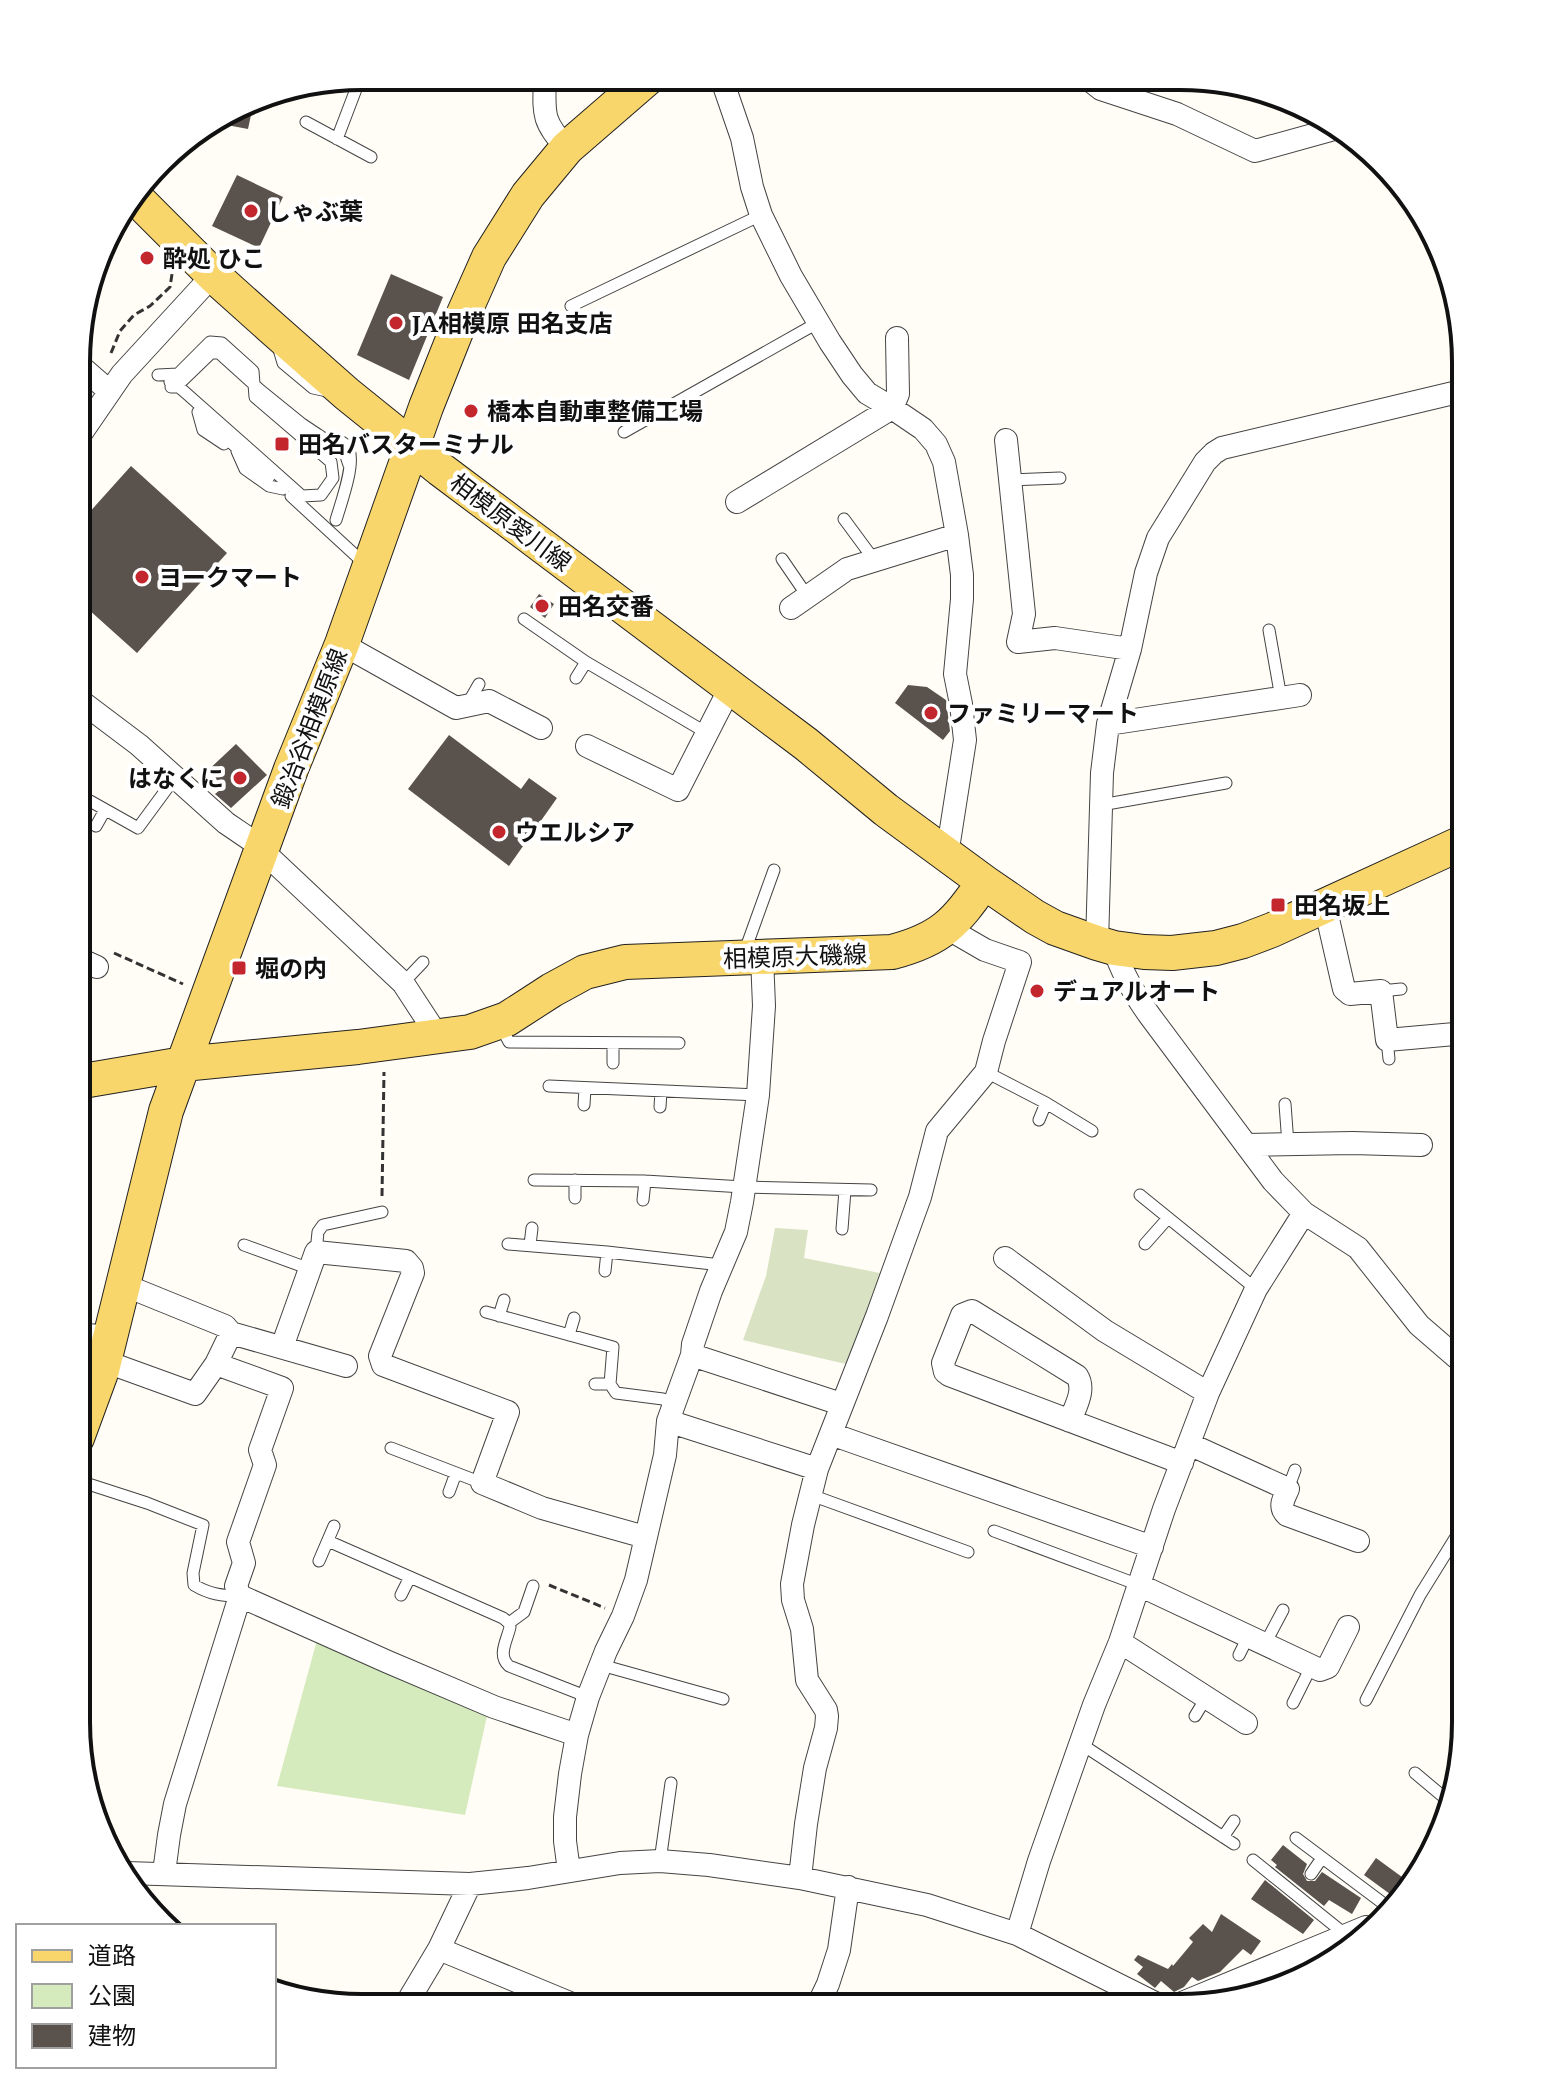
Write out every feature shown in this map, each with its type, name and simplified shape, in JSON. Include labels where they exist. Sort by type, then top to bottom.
[{"type":"main road","name":"鍛冶谷相模原線","points":[[90,1376],[97,1344],[124,1285],[166,1111],[457,329],[489,257],[515,213],[567,148],[634,90]]},
{"type":"main road","name":"相模原愛川線","points":[[142,204],[213,275],[347,394],[806,744],[886,810],[984,882]]},
{"type":"main road","points":[[984,882],[1045,923],[1105,946],[1172,953],[1216,948],[1257,936],[1452,848]]},
{"type":"main road","name":"相模原大磯線","points":[[90,1080],[183,1064],[439,1038],[470,1032],[499,1023],[585,972],[625,962],[892,952],[923,943],[947,928],[984,882]]},
{"type":"street","points":[[545,90],[544,113],[550,129],[567,148]]},
{"type":"street","points":[[725,90],[742,138],[761,215],[791,276],[852,375],[867,393],[923,429],[936,444],[944,462],[957,535],[962,599],[955,674],[965,740],[947,855]]},
{"type":"street","points":[[1104,90],[1177,114],[1255,151],[1324,132]]},
{"type":"street","points":[[90,412],[102,385],[137,356],[213,275]]},
{"type":"street","points":[[737,502],[892,408],[898,394],[897,338]]},
{"type":"street","points":[[90,374],[102,385]]},
{"type":"street","points":[[1451,1353],[1419,1325],[1358,1248],[1304,1213],[1273,1181],[1132,991],[1105,946],[1101,805],[1108,724],[1130,649],[1146,573],[1158,538],[1205,462],[1222,448],[1452,393]]},
{"type":"street","points":[[1006,440],[1024,614],[1018,642],[1055,638],[1130,649]]},
{"type":"street","points":[[800,603],[847,569],[957,535]]},
{"type":"street","points":[[342,644],[456,708],[489,701],[541,728]]},
{"type":"street","points":[[587,746],[678,790],[730,688]]},
{"type":"street","points":[[1108,724],[1290,697]]},
{"type":"street","points":[[90,708],[139,745],[226,823],[262,849],[403,983],[439,1038]]},
{"type":"street","points":[[1325,906],[1344,989],[1350,994],[1391,990],[1388,1049],[1452,1036]]},
{"type":"street","points":[[800,1878],[815,1768],[827,1716],[807,1680],[802,1629],[792,1592],[797,1555],[817,1469],[920,1197],[937,1131],[986,1072],[1020,962],[985,950],[947,928]]},
{"type":"street","points":[[569,1871],[565,1817],[577,1735],[588,1697],[636,1580],[665,1455],[671,1413],[721,1265],[736,1232],[758,1095],[764,1006],[755,958]]},
{"type":"street","points":[[1246,1145],[1421,1145]]},
{"type":"street","points":[[1017,1934],[1039,1861],[1094,1705],[1120,1642],[1164,1509],[1208,1393],[1256,1289],[1304,1213]]},
{"type":"street","points":[[1005,1258],[1105,1331],[1208,1393]]},
{"type":"street","points":[[282,1347],[313,1260],[406,1261],[413,1273],[380,1356],[381,1362],[518,1415],[482,1483],[540,1516],[645,1537]]},
{"type":"street","points":[[124,1285],[225,1326],[231,1333],[346,1366]]},
{"type":"street","points":[[1070,1421],[1081,1390],[1077,1376],[972,1311],[962,1315],[943,1363],[949,1375],[1070,1421],[1291,1480],[1282,1503],[1287,1515],[1358,1541]]},
{"type":"street","points":[[97,1344],[195,1394],[216,1364],[231,1333]]},
{"type":"street","points":[[692,1355],[841,1404]]},
{"type":"street","points":[[164,1873],[175,1804],[240,1596],[236,1586],[244,1563],[238,1542],[265,1465],[260,1450],[282,1388],[216,1364]]},
{"type":"street","points":[[671,1413],[817,1469]]},
{"type":"street","points":[[831,1434],[1152,1547]]},
{"type":"street","points":[[1139,1585],[1251,1646],[1320,1670],[1328,1667],[1348,1627]]},
{"type":"street","points":[[240,1596],[494,1707],[577,1735]]},
{"type":"street","points":[[1120,1642],[1201,1707],[1246,1723]]},
{"type":"street","points":[[136,1873],[470,1884],[620,1863],[660,1861],[709,1865],[800,1878],[927,1905],[1017,1934],[1137,1994]]},
{"type":"street","points":[[412,1994],[439,1949],[470,1884]]},
{"type":"street","points":[[823,1994],[839,1950],[848,1887]]},
{"type":"street","points":[[1208,1992],[1349,1934]]},
{"type":"street","points":[[439,1949],[548,1994]]},
{"type":"lane","points":[[337,139],[356,90]]},
{"type":"lane","points":[[306,122],[371,157]]},
{"type":"lane","points":[[571,306],[761,215]]},
{"type":"lane","points":[[624,432],[819,322]]},
{"type":"lane","points":[[179,382],[211,353],[219,353],[302,424],[328,434],[347,446],[349,465],[336,520],[331,524],[318,520]]},
{"type":"lane","points":[[137,356],[179,382],[314,507],[318,520]]},
{"type":"lane","points":[[179,382],[198,412],[203,430],[223,444],[236,448],[370,569]]},
{"type":"lane","points":[[257,388],[255,397],[331,462],[333,478],[321,495],[302,496]]},
{"type":"lane","points":[[1011,480],[1060,478]]},
{"type":"lane","points":[[844,519],[875,561]]},
{"type":"lane","points":[[782,559],[800,603]]},
{"type":"lane","points":[[524,619],[586,662],[707,733]]},
{"type":"lane","points":[[1269,630],[1290,697]]},
{"type":"lane","points":[[576,678],[586,662]]},
{"type":"lane","points":[[467,706],[479,684]]},
{"type":"lane","points":[[90,801],[138,828],[174,779]]},
{"type":"lane","points":[[1101,805],[1226,783]]},
{"type":"lane","points":[[96,826],[105,810]]},
{"type":"lane","points":[[755,958],[747,945],[774,870]]},
{"type":"lane","points":[[403,983],[423,962]]},
{"type":"lane","points":[[499,1023],[509,1042],[679,1043]]},
{"type":"lane","points":[[613,1043],[613,1063]]},
{"type":"lane","points":[[986,1072],[1092,1131]]},
{"type":"lane","points":[[549,1086],[758,1095]]},
{"type":"lane","points":[[584,1105],[585,1088]]},
{"type":"lane","points":[[660,1107],[661,1091]]},
{"type":"lane","points":[[1039,1120],[1046,1103]]},
{"type":"lane","points":[[1285,1104],[1288,1144]]},
{"type":"lane","points":[[534,1180],[871,1190]]},
{"type":"lane","points":[[575,1180],[575,1198]]},
{"type":"lane","points":[[643,1200],[645,1181]]},
{"type":"lane","points":[[842,1229],[845,1190]]},
{"type":"lane","points":[[1140,1195],[1256,1289]]},
{"type":"lane","points":[[244,1245],[313,1260],[318,1232],[323,1225],[382,1212]]},
{"type":"lane","points":[[1145,1244],[1168,1218]]},
{"type":"lane","points":[[530,1245],[532,1228]]},
{"type":"lane","points":[[508,1244],[721,1265]]},
{"type":"lane","points":[[605,1271],[607,1252]]},
{"type":"lane","points":[[499,1316],[504,1300]]},
{"type":"lane","points":[[486,1312],[613,1347],[610,1384],[616,1393],[663,1399],[671,1413]]},
{"type":"lane","points":[[569,1335],[574,1318]]},
{"type":"lane","points":[[595,1384],[610,1384]]},
{"type":"lane","points":[[391,1448],[482,1483]]},
{"type":"lane","points":[[449,1492],[456,1473]]},
{"type":"lane","points":[[90,1485],[203,1525],[193,1573],[194,1585],[221,1596],[240,1596]]},
{"type":"lane","points":[[811,1495],[968,1552]]},
{"type":"lane","points":[[319,1561],[334,1526]]},
{"type":"lane","points":[[994,1531],[1139,1585]]},
{"type":"lane","points":[[328,1541],[509,1623]]},
{"type":"lane","points":[[1366,1700],[1420,1595],[1451,1545]]},
{"type":"lane","points":[[401,1595],[410,1577]]},
{"type":"lane","points":[[509,1623],[524,1612],[533,1586]]},
{"type":"lane","points":[[1251,1646],[1283,1610]]},
{"type":"lane","points":[[509,1623],[509,1634],[502,1652],[505,1663],[588,1697]]},
{"type":"lane","points":[[601,1665],[723,1699]]},
{"type":"lane","points":[[1293,1703],[1312,1665]]},
{"type":"lane","points":[[1081,1744],[1228,1841],[1234,1821]]},
{"type":"lane","points":[[1415,1773],[1442,1795]]},
{"type":"lane","points":[[660,1861],[671,1783]]},
{"type":"lane","points":[[1296,1838],[1382,1903]]},
{"type":"lane","points":[[1311,1874],[1322,1858]]},
{"type":"lane","points":[[1253,1860],[1354,1930]]},
{"type":"path","points":[[102,385],[120,331],[134,315],[150,306],[170,287],[172,272]]},
{"type":"path","points":[[90,963],[106,966],[113,953],[182,984]]},
{"type":"path","points":[[382,1212],[384,1070]]},
{"type":"path","points":[[533,1586],[546,1584],[623,1616]]},
{"type":"green space","points":[[775,1228],[808,1230],[804,1258],[885,1274],[850,1365],[743,1340],[766,1276]]},
{"type":"green space","points":[[317,1640],[487,1716],[465,1815],[277,1786]]},
{"type":"building","points":[[251,114],[248,129],[228,125]]},
{"type":"building","points":[[237,175],[283,197],[259,248],[212,226]]},
{"type":"building","points":[[391,274],[443,297],[409,380],[357,355]]},
{"type":"building","name":"ヨークマート","points":[[131,466],[227,553],[137,653],[90,611],[90,512]]},
{"type":"building","name":"田名交番","points":[[539,594],[554,604],[545,618],[530,607]]},
{"type":"building","name":"ファミリーマート","points":[[908,685],[927,687],[946,700],[950,731],[943,740],[895,703]]},
{"type":"building","name":"ウエルシア","points":[[449,735],[521,789],[529,778],[557,798],[509,866],[408,789]]},
{"type":"building","points":[[236,744],[267,775],[231,808],[215,794],[220,790],[204,774]]},
{"type":"building","points":[[1283,1845],[1307,1864],[1303,1874],[1307,1881],[1315,1881],[1322,1872],[1361,1898],[1352,1914],[1329,1900],[1324,1906],[1275,1867],[1277,1865],[1271,1860]]},
{"type":"building","points":[[1376,1858],[1402,1877],[1390,1894],[1364,1875]]},
{"type":"building","points":[[1265,1880],[1314,1920],[1303,1934],[1251,1899]]},
{"type":"building","points":[[1221,1914],[1261,1941],[1251,1955],[1243,1949],[1220,1972],[1198,1981],[1192,1977],[1184,1987],[1174,1992],[1161,1981],[1155,1988],[1137,1974],[1143,1967],[1134,1960],[1138,1955],[1168,1969],[1193,1942],[1189,1938],[1203,1924],[1212,1932]]},
{"type":"place","name":"しゃぶ葉","points":[[251,211]]},
{"type":"place","name":"酔処 ひこ","points":[[147,258]]},
{"type":"place","name":"JA相模原 田名支店","points":[[396,323]]},
{"type":"place","name":"橋本自動車整備工場","points":[[471,411]]},
{"type":"place","name":"田名バスターミナル","points":[[282,444]]},
{"type":"place","name":"ヨークマート","points":[[142,577]]},
{"type":"place","name":"田名交番","points":[[542,606]]},
{"type":"place","name":"ファミリーマート","points":[[931,713]]},
{"type":"place","name":"はなくに","points":[[240,778]]},
{"type":"place","name":"ウエルシア","points":[[499,832]]},
{"type":"place","name":"田名坂上","points":[[1278,905]]},
{"type":"place","name":"堀の内","points":[[239,968]]},
{"type":"place","name":"デュアルオート","points":[[1037,991]]}]
